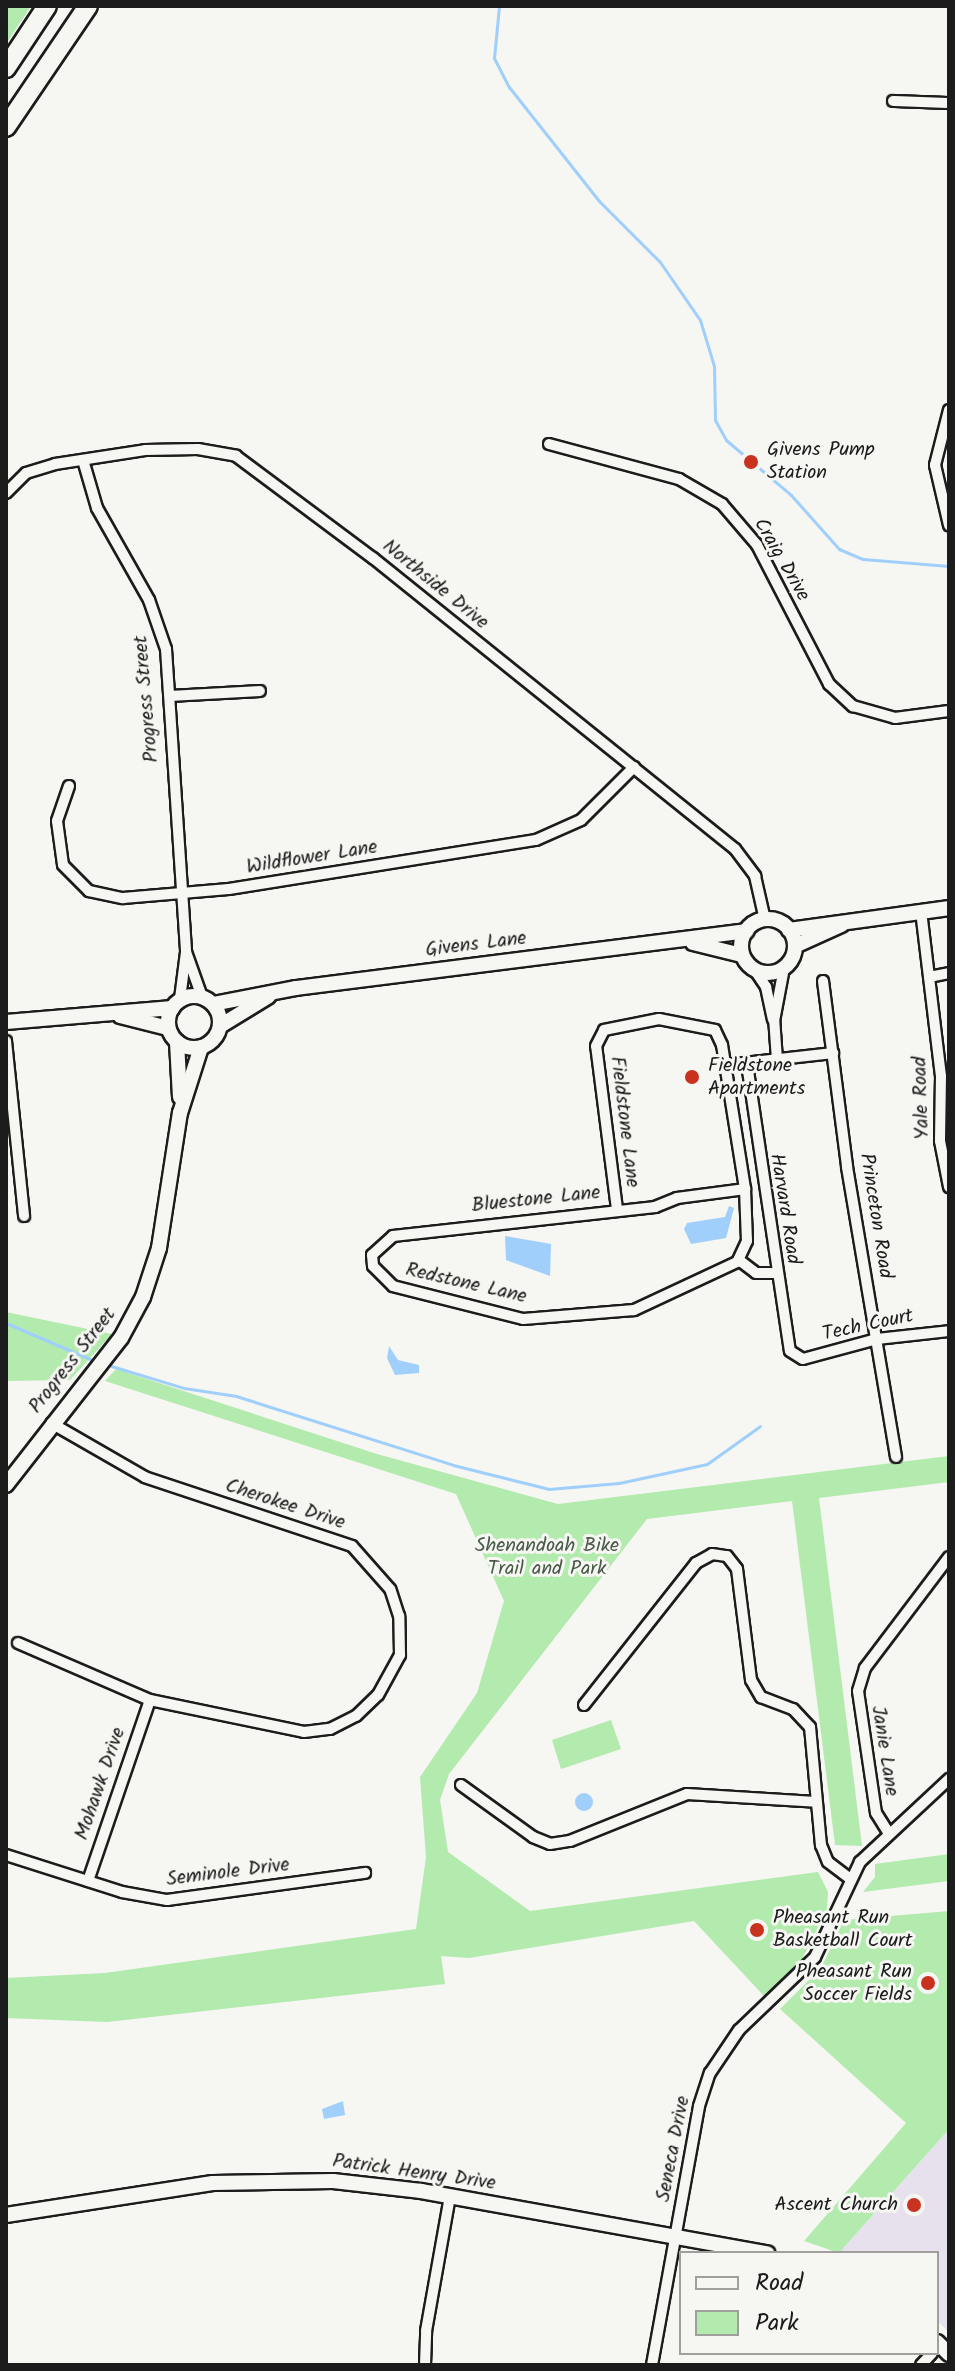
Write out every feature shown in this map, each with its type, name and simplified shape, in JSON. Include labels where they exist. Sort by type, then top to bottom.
[{"type":"highway","points":[[6,68],[47,6]]},
{"type":"highway","points":[[6,127],[88,6]]},
{"type":"street","points":[[893,101],[949,103]]},
{"type":"street","points":[[949,410],[935,465],[949,525]]},
{"type":"street","name":"Craig Drive","points":[[549,444],[671,476],[722,504],[757,545],[829,684],[853,706],[895,718],[949,711]]},
{"type":"street","name":"Northside Drive","points":[[6,493],[26,473],[83,460],[171,450],[236,456],[634,767],[748,863],[765,920]]},
{"type":"street","name":"Progress Street","points":[[83,460],[104,524],[161,627],[170,696],[186,952],[176,1004]]},
{"type":"street","points":[[170,696],[260,691]]},
{"type":"street","name":"Wildflower Lane","points":[[69,786],[56,837],[63,865],[74,880],[106,897],[180,894],[536,840],[581,820],[634,767]]},
{"type":"street","points":[[777,1060],[774,1021],[766,987],[742,955],[746,931],[765,920],[789,930],[949,908]]},
{"type":"street","name":"Yale Road","points":[[921,911],[945,1076],[938,1117],[949,1187]]},
{"type":"street","points":[[774,1021],[784,968],[795,946],[852,920]]},
{"type":"street","points":[[789,930],[795,946]]},
{"type":"street","name":"Givens Lane","points":[[208,1001],[746,931]]},
{"type":"street","name":"Givens Lane","points":[[685,941],[742,955]]},
{"type":"street","name":"Progress Street","points":[[186,952],[208,1001]]},
{"type":"street","points":[[754,969],[766,973],[784,968]]},
{"type":"street","points":[[929,977],[949,973]]},
{"type":"street","name":"Princeton Road","points":[[823,981],[896,1457]]},
{"type":"street","name":"Givens Lane","points":[[220,1026],[272,993]]},
{"type":"street","points":[[6,1022],[112,1014],[208,1001],[220,1026],[213,1040],[201,1047],[177,1042],[168,1028],[112,1014]]},
{"type":"street","points":[[168,1028],[176,1004]]},
{"type":"street","name":"Fieldstone Lane","points":[[617,1209],[596,1046],[604,1030],[639,1019],[699,1024],[715,1030],[726,1065],[745,1189]]},
{"type":"street","points":[[6,1041],[24,1216]]},
{"type":"street","name":"Progress Street","points":[[177,1042],[180,1113]]},
{"type":"street","name":"Progress Street","points":[[6,1485],[51,1423],[113,1349],[139,1306],[156,1259],[180,1113],[201,1047]]},
{"type":"street","points":[[726,1065],[833,1053]]},
{"type":"street","name":"Harvard Road","points":[[747,1064],[788,1345],[796,1357]]},
{"type":"street","points":[[745,1189],[747,1241],[739,1260],[756,1273],[776,1273]]},
{"type":"street","name":"Bluestone Lane","points":[[379,1244],[393,1236],[617,1209],[745,1189]]},
{"type":"street","name":"Redstone Lane","points":[[379,1244],[372,1255],[373,1266],[393,1286],[523,1319],[634,1310],[739,1260]]},
{"type":"street","name":"Tech Court","points":[[796,1357],[877,1339],[949,1331]]},
{"type":"street","name":"Cherokee Drive","points":[[18,1643],[150,1700],[251,1725],[304,1732],[330,1729],[356,1716],[396,1671],[401,1634],[395,1599],[372,1563],[339,1539],[145,1477],[51,1423]]},
{"type":"street","points":[[584,1705],[699,1559],[712,1554],[727,1556],[737,1569],[754,1689],[801,1714],[813,1733],[816,1802],[823,1855],[849,1878]]},
{"type":"street","name":"Janie Lane","points":[[888,1832],[876,1813],[858,1691],[865,1668],[949,1557]]},
{"type":"street","name":"Mohawk Drive","points":[[88,1881],[150,1700]]},
{"type":"street","name":"Janie Lane","points":[[849,1878],[888,1832],[949,1779]]},
{"type":"street","points":[[461,1785],[533,1837],[550,1844],[570,1841],[687,1794],[816,1802]]},
{"type":"street","name":"Seminole Drive","points":[[6,1855],[132,1895],[182,1900],[365,1873]]},
{"type":"street","name":"Seneca Drive","points":[[652,2365],[699,2106],[710,2073],[739,2030],[815,1957],[849,1878]]},
{"type":"street","name":"Patrick Henry Drive","points":[[6,2215],[226,2183],[333,2181],[450,2196],[756,2251]]},
{"type":"street","points":[[425,2365],[424,2340],[450,2196]]},
{"type":"shaded area","points":[[949,2129],[949,2332],[939,2323],[939,2251],[841,2251]]},
{"type":"green space","points":[[6,6],[31,6],[6,44]]},
{"type":"green space","points":[[6,1312],[112,1334],[70,1380],[6,1381]]},
{"type":"green space","name":"Shenandoah Bike Trail and Park","points":[[116,1369],[377,1454],[558,1504],[949,1456],[949,1482],[819,1498],[862,1846],[835,1845],[792,1501],[647,1519],[449,1774],[440,1800],[448,1852],[530,1911],[818,1872],[828,1892],[827,1909],[800,1963],[764,1996],[694,1921],[469,1958],[441,1956],[445,1984],[107,2022],[6,2018],[6,1978],[105,1973],[416,1929],[426,1857],[420,1777],[477,1693],[504,1601],[456,1494],[105,1381]]},
{"type":"green space","points":[[611,1720],[621,1749],[561,1769],[552,1740]]},
{"type":"green space","points":[[949,1854],[949,1881],[863,1892],[875,1877],[875,1864]]},
{"type":"green space","points":[[949,1911],[949,2129],[841,2251],[833,2251],[804,2241],[906,2123],[780,2009],[821,1968],[844,1920]]},
{"type":"water","points":[[729,1206],[734,1208],[726,1238],[691,1244],[684,1229],[687,1223],[725,1217]]},
{"type":"water","points":[[505,1236],[551,1244],[550,1276],[506,1260]]},
{"type":"water","points":[[389,1346],[398,1360],[419,1365],[419,1373],[395,1375],[387,1358]]},
{"type":"water","points":[[584,1793],[591,1795],[591,1809],[584,1811],[577,1809],[575,1802],[577,1795]]},
{"type":"water","points":[[343,2101],[345,2115],[324,2119],[322,2109]]},
{"type":"waterway","points":[[499,6],[494,58],[509,87],[599,201],[660,262],[700,320],[714,366],[715,420],[726,440],[791,495],[839,549],[863,559],[949,566]]},
{"type":"waterway","points":[[6,1323],[97,1362]]},
{"type":"waterway","points":[[108,1365],[184,1388],[236,1396],[453,1465],[549,1489],[619,1483],[707,1464],[760,1426]]},
{"type":"place","name":"Givens Pump Station","points":[[751,462]]},
{"type":"place","name":"Fieldstone Apartments","points":[[692,1077]]},
{"type":"place","name":"Pheasant Run Basketball Court","points":[[757,1930]]},
{"type":"place","name":"Pheasant Run Soccer Fields","points":[[928,1983]]},
{"type":"place","name":"Ascent Church","points":[[914,2205]]}]
